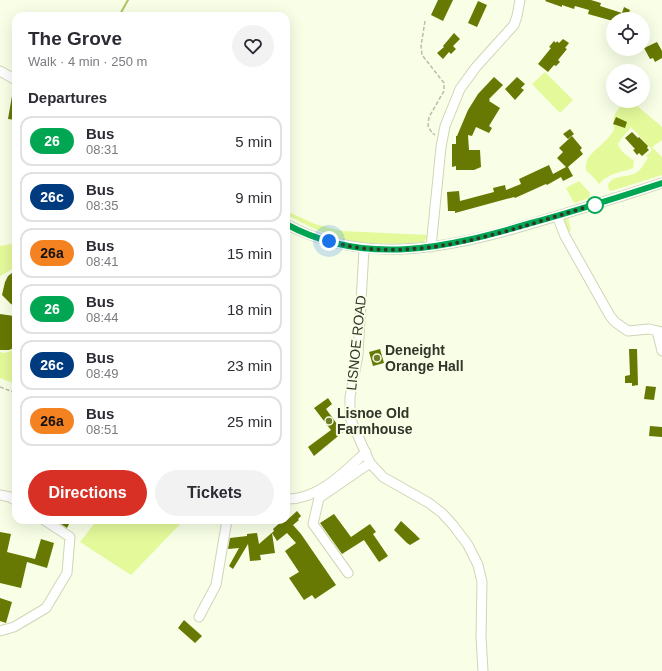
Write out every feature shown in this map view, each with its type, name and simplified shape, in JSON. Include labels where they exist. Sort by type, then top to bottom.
[{"type":"street","points":[[431,247],[432,223],[442,139],[445,126],[460,89],[476,66],[514,25],[520,0]]},
{"type":"street","points":[[0,71],[12,78]]},
{"type":"street","points":[[290,226],[342,245],[364,249],[392,250],[431,247],[497,233],[662,183]]},
{"type":"street","points":[[557,216],[565,236],[610,316],[615,322],[628,331],[649,329],[659,331],[662,351]]},
{"type":"street","name":"LISNOE ROAD","points":[[364,249],[358,355],[350,397],[350,418],[370,463],[383,477],[429,503],[454,525],[468,545],[478,565],[482,582],[481,637],[483,671]]},
{"type":"street","points":[[290,499],[297,499],[317,492],[366,452]]},
{"type":"street","points":[[348,573],[313,524],[319,498],[370,463]]},
{"type":"street","points":[[0,495],[12,498]]},
{"type":"street","points":[[0,631],[14,627],[46,608],[67,573],[70,537],[50,524]]},
{"type":"street","points":[[199,617],[216,585],[226,524]]},
{"type":"path","points":[[425,21],[421,46],[422,55],[444,83],[444,91],[429,117],[428,126],[432,133],[442,139]]},
{"type":"path","points":[[0,387],[12,392]]},
{"type":"green space","points":[[545,72],[573,100],[560,113],[532,84]]},
{"type":"green space","points":[[619,108],[640,108],[662,127],[662,140],[652,147],[662,157],[662,175],[611,191],[609,190],[608,185],[613,179],[638,172],[648,158],[646,156],[652,150],[631,127],[618,144],[622,152],[634,161],[633,168],[612,174],[599,184],[586,170],[586,165],[589,157],[614,130],[613,121]]},
{"type":"green space","points":[[579,181],[590,193],[589,198],[574,203],[566,188]]},
{"type":"green space","points":[[644,193],[647,194],[568,218],[571,231],[566,233],[562,220],[568,216]]},
{"type":"green space","points":[[290,213],[315,224],[341,231],[428,235],[424,242],[384,244],[343,239],[314,228],[290,216]]},
{"type":"green space","points":[[12,244],[12,269],[0,276],[0,246]]},
{"type":"green space","points":[[12,350],[12,382],[0,378],[0,352],[5,353]]},
{"type":"green space","points":[[94,524],[180,524],[131,575],[80,542]]},
{"type":"building","points":[[438,0],[453,0],[443,21],[431,15]]},
{"type":"building","points":[[591,0],[601,3],[600,6],[619,12],[606,12],[606,19],[588,14],[589,10],[575,6],[574,9],[562,5],[562,7],[545,1]]},
{"type":"building","points":[[478,1],[487,5],[477,27],[468,23]]},
{"type":"building","points":[[624,7],[630,10],[629,12],[622,12]]},
{"type":"building","points":[[454,33],[460,39],[453,46],[456,49],[451,54],[449,52],[443,59],[437,53],[444,47],[443,46]]},
{"type":"building","points":[[563,39],[569,43],[565,48],[567,49],[558,60],[560,62],[556,66],[554,65],[548,72],[538,64],[551,48],[549,47],[554,41],[559,43]]},
{"type":"building","points":[[657,42],[662,51],[662,58],[655,62],[653,58],[650,59],[648,56],[650,56],[650,45]]},
{"type":"building","points":[[494,77],[503,85],[489,99],[489,101],[500,108],[489,126],[492,128],[489,133],[476,127],[472,136],[468,135],[469,150],[480,150],[481,167],[474,170],[456,170],[456,166],[452,167],[452,144],[456,144],[456,136],[468,110],[478,94]]},
{"type":"building","points":[[517,77],[525,84],[521,88],[524,90],[515,100],[505,89]]},
{"type":"building","points":[[12,96],[12,120],[8,119]]},
{"type":"building","points":[[616,117],[627,122],[625,128],[613,124]]},
{"type":"building","points":[[570,129],[574,134],[568,139],[563,134]]},
{"type":"building","points":[[632,132],[648,146],[647,148],[649,150],[642,156],[639,153],[637,155],[633,150],[635,149],[625,138]]},
{"type":"building","points":[[572,136],[582,148],[580,150],[583,154],[568,167],[573,176],[563,181],[561,177],[547,185],[546,184],[515,198],[514,197],[455,213],[455,211],[448,211],[447,192],[459,191],[460,201],[494,192],[493,188],[505,185],[506,190],[521,184],[519,179],[549,165],[553,174],[566,167],[557,158],[563,152],[559,148]]},
{"type":"building","points":[[12,273],[12,305],[2,295],[8,276]]},
{"type":"building","points":[[0,314],[12,316],[12,349],[0,350]]},
{"type":"building","name":"Deneight Orange Hall","points":[[380,349],[384,363],[373,366],[369,352]]},
{"type":"building","points":[[629,349],[637,349],[638,385],[632,386],[632,383],[625,383],[625,376],[630,375]]},
{"type":"building","points":[[646,386],[656,387],[654,400],[644,399]]},
{"type":"building","points":[[328,398],[332,404],[326,409],[343,432],[314,456],[308,447],[331,430],[314,408]]},
{"type":"building","points":[[650,426],[662,427],[662,437],[649,436]]},
{"type":"building","points":[[297,511],[301,516],[293,525],[301,534],[336,585],[315,599],[312,595],[304,600],[289,578],[299,572],[285,551],[296,543],[287,533],[277,541],[272,533],[275,553],[260,555],[261,560],[250,561],[248,544],[233,569],[229,566],[239,548],[228,549],[230,538],[257,533],[259,544],[274,531],[273,529],[279,524],[290,524],[290,517]]},
{"type":"building","points":[[334,514],[351,537],[370,524],[376,532],[373,534],[388,556],[379,562],[364,540],[342,554],[320,523]]},
{"type":"building","points":[[401,521],[420,539],[410,545],[407,543],[394,530]]},
{"type":"building","points":[[61,524],[69,524],[67,528]]},
{"type":"building","points":[[0,532],[11,534],[7,552],[35,559],[41,539],[54,543],[47,568],[27,562],[21,588],[0,583]]},
{"type":"building","points":[[0,598],[12,602],[6,623],[0,621]]},
{"type":"building","points":[[184,620],[202,636],[195,643],[178,628]]},
{"type":"waterway","points":[[121,12],[128,0]]},
{"type":"bus line","name":"26","points":[[290,226],[342,245],[364,249],[392,250],[431,247],[497,233],[608,201],[662,183]]},
{"type":"place","name":"Deneight Orange Hall","points":[[377,358]]},
{"type":"place","name":"Lisnoe Old Farmhouse","points":[[329,421]]},
{"type":"route","points":[[329,241],[364,249],[392,250],[431,247],[497,233],[600,203],[595,205]]}]
